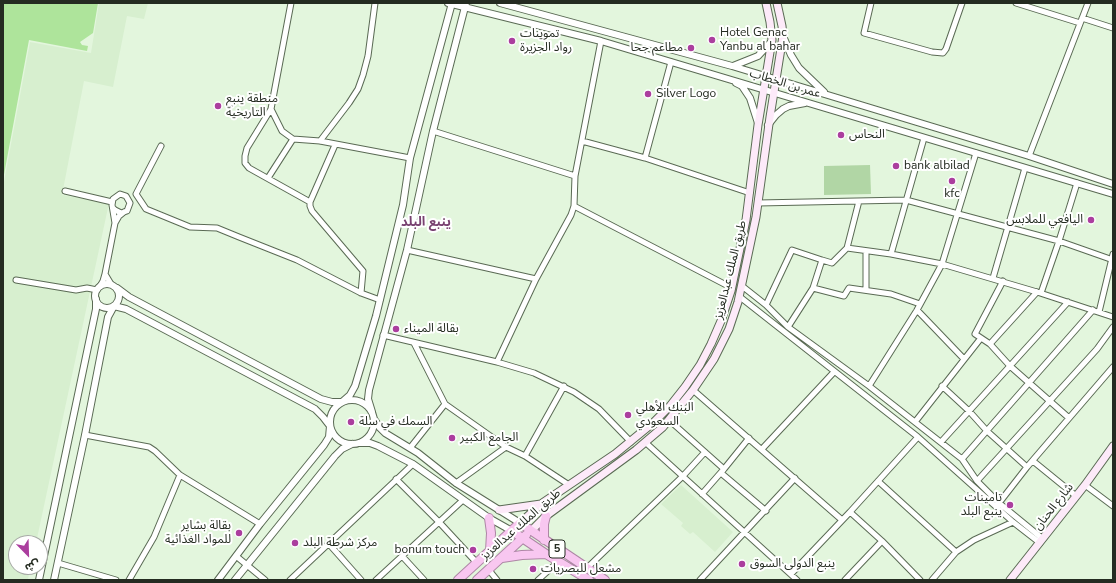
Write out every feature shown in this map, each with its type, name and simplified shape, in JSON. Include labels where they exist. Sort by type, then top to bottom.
[{"type":"highway","points":[[544,540],[544,524],[546,516]]},
{"type":"highway","points":[[489,518],[491,533],[490,551]]},
{"type":"highway","name":"5","points":[[520,523],[605,580]]},
{"type":"highway","name":"طريق الملك عبدالعزيز","points":[[458,580],[520,523]]},
{"type":"highway","name":"5","points":[[512,531],[558,562],[589,580]]},
{"type":"highway","name":"طريق الملك عبدالعزيز","points":[[476,580],[531,531]]},
{"type":"highway","points":[[501,558],[546,554]]},
{"type":"main road","name":"طريق الملك عبدالعزيز","points":[[520,523],[541,504],[631,442],[670,406],[700,365],[721,321],[732,288],[750,193],[758,125],[772,40],[766,3]]},
{"type":"main road","name":"طريق الملك عبدالعزيز","points":[[531,531],[546,516],[645,442],[669,420],[693,390],[714,359],[729,329],[740,297],[758,203],[768,125],[783,36],[777,3]]},
{"type":"main road","name":"شارع الحنان","points":[[1010,580],[1085,486],[1113,446]]},
{"type":"main road","points":[[499,510],[541,504]]},
{"type":"street","points":[[291,3],[271,109],[247,148],[245,163],[249,168],[310,202]]},
{"type":"street","points":[[320,141],[358,89],[368,56],[375,3]]},
{"type":"street","points":[[451,3],[410,158],[403,205],[380,300],[355,386],[350,396],[336,406],[329,419],[333,434],[338,439],[345,443],[352,444],[370,443],[413,464],[489,518],[512,531]]},
{"type":"street","name":"عمر بن الخطاب","points":[[451,3],[465,5],[601,41],[1113,194]]},
{"type":"street","name":"عمر بن الخطاب","points":[[500,3],[732,66],[827,94],[1029,156],[1113,184]]},
{"type":"street","points":[[871,3],[864,33],[932,52],[943,53],[946,49],[962,3]]},
{"type":"street","points":[[1016,3],[1081,21],[1113,28]]},
{"type":"street","points":[[1029,156],[1088,3]]},
{"type":"street","points":[[360,443],[367,439],[374,426],[374,419],[368,399],[369,390],[407,250],[433,131],[465,5]]},
{"type":"street","points":[[783,36],[791,55],[799,68],[812,82],[827,94]]},
{"type":"street","points":[[732,66],[758,56],[772,40]]},
{"type":"street","points":[[497,362],[536,279],[571,215],[574,206],[575,176],[601,41]]},
{"type":"street","points":[[644,158],[671,62]]},
{"type":"street","points":[[731,80],[742,86],[750,98],[758,125]]},
{"type":"street","points":[[768,125],[776,115],[789,106],[807,103]]},
{"type":"street","points":[[271,109],[282,131],[293,139],[320,141],[410,158]]},
{"type":"street","points":[[433,131],[575,176]]},
{"type":"street","points":[[891,254],[924,138]]},
{"type":"street","points":[[268,178],[293,139]]},
{"type":"street","points":[[582,141],[644,158],[750,193]]},
{"type":"street","points":[[336,145],[310,202],[312,211],[363,271],[362,292]]},
{"type":"street","points":[[161,146],[136,194],[146,209],[190,227],[217,228],[297,260],[380,300]]},
{"type":"street","points":[[869,386],[917,310],[942,264],[976,153]]},
{"type":"street","points":[[993,278],[1025,168]]},
{"type":"street","points":[[990,344],[1039,292],[1059,242],[1077,183]]},
{"type":"street","points":[[65,192],[112,202]]},
{"type":"street","points":[[112,202],[118,195],[123,195],[128,198],[130,206],[115,223]]},
{"type":"street","points":[[758,203],[906,200],[1059,242],[1112,260]]},
{"type":"street","points":[[766,305],[792,250],[832,263],[847,248],[859,201]]},
{"type":"street","points":[[39,580],[96,309],[98,288],[103,281],[105,274],[115,223],[112,202]]},
{"type":"street","points":[[574,206],[732,288]]},
{"type":"street","points":[[113,208],[118,212],[124,212]]},
{"type":"street","points":[[847,248],[891,254],[942,264],[1039,292],[1113,317]]},
{"type":"street","points":[[407,250],[536,279]]},
{"type":"street","points":[[866,251],[866,290]]},
{"type":"street","points":[[962,459],[1029,383],[1096,311],[1113,254]]},
{"type":"street","points":[[788,327],[813,288],[822,260]]},
{"type":"street","points":[[105,274],[111,284],[136,300],[321,399],[332,402],[342,402],[348,399],[356,399],[368,406],[372,412]]},
{"type":"street","points":[[16,280],[76,290],[98,288],[103,284],[111,284]]},
{"type":"street","points":[[1003,281],[975,334],[990,344],[1010,366],[1069,418]]},
{"type":"street","points":[[742,286],[766,305],[788,327],[869,386],[962,459],[977,481],[1041,541]]},
{"type":"street","points":[[55,580],[108,317],[119,300],[120,296],[118,288]]},
{"type":"street","points":[[813,288],[844,296],[849,288],[866,290],[891,294],[920,304]]},
{"type":"street","points":[[740,297],[918,437],[1012,522],[1041,541]]},
{"type":"street","points":[[96,299],[98,304],[102,307],[110,308],[114,306],[126,309],[315,409],[330,426],[329,437],[324,445],[260,524],[218,580]]},
{"type":"street","points":[[941,442],[1068,302]]},
{"type":"street","points":[[917,310],[964,359]]},
{"type":"street","points":[[977,481],[1097,350],[1113,327]]},
{"type":"street","points":[[383,335],[497,362],[534,373],[564,386],[599,409],[631,442]]},
{"type":"street","points":[[914,422],[981,338]]},
{"type":"street","points":[[414,343],[445,404],[506,447],[525,456],[569,485]]},
{"type":"street","points":[[999,502],[1113,367]]},
{"type":"street","points":[[762,449],[834,372]]},
{"type":"street","points":[[525,456],[564,386]]},
{"type":"street","points":[[942,386],[969,411],[987,431],[1027,467]]},
{"type":"street","points":[[693,390],[842,520]]},
{"type":"street","points":[[410,448],[445,404]]},
{"type":"street","points":[[374,419],[385,433],[418,453],[456,482],[520,523]]},
{"type":"street","points":[[669,420],[705,452],[766,511]]},
{"type":"street","points":[[85,435],[149,447],[180,475],[260,524]]},
{"type":"street","points":[[791,574],[918,437]]},
{"type":"street","points":[[702,494],[723,471],[749,438]]},
{"type":"street","points":[[645,442],[797,580]]},
{"type":"street","points":[[235,580],[246,564],[335,456],[342,449],[352,444]]},
{"type":"street","points":[[456,482],[506,447]]},
{"type":"street","points":[[587,568],[683,476],[705,452]]},
{"type":"street","points":[[1034,461],[1076,496]]},
{"type":"street","points":[[290,580],[413,464]]},
{"type":"street","points":[[129,580],[154,536],[180,475]]},
{"type":"street","points":[[700,580],[766,511],[795,478]]},
{"type":"street","points":[[396,479],[477,562]]},
{"type":"street","points":[[878,481],[956,552]]},
{"type":"street","points":[[1085,486],[1113,506]]},
{"type":"street","points":[[376,580],[463,500]]},
{"type":"street","points":[[850,512],[882,541],[920,580]]},
{"type":"street","points":[[932,580],[956,552],[974,540],[1012,522]]},
{"type":"street","points":[[845,580],[882,541]]},
{"type":"street","points":[[329,544],[361,580]]},
{"type":"street","points":[[236,556],[265,580]]},
{"type":"street","points":[[402,556],[424,580]]},
{"type":"street","points":[[538,580],[558,562]]},
{"type":"street","points":[[58,563],[116,580]]},
{"type":"street","points":[[488,569],[497,580]]},
{"type":"shaded area","points":[[3,3],[98,3],[93,33],[80,42],[82,45],[88,46],[87,51],[29,40],[3,180]]},
{"type":"shaded area","points":[[99,3],[148,3],[144,19],[127,16],[113,87],[84,81],[62,195],[109,203],[38,535],[8,535],[8,575],[29,575],[28,580],[3,580],[3,187],[30,42],[91,53]]},
{"type":"shaded area","points":[[870,165],[871,194],[824,195],[824,166]]},
{"type":"shaded area","points":[[681,485],[733,532],[715,552],[693,532],[690,534],[681,526],[683,523],[661,504]]},
{"type":"place","name":"Hotel Genac Yanbu al bahar","points":[[712,40]]},
{"type":"place","name":"تموينات رواد الجزيرة","points":[[512,41]]},
{"type":"place","name":"مطاعم جحا","points":[[691,48]]},
{"type":"place","name":"Silver Logo","points":[[648,94]]},
{"type":"place","name":"منطقة ينبع التاريخية","points":[[218,106]]},
{"type":"place","name":"النحاس","points":[[841,135]]},
{"type":"place","name":"bank albilad","points":[[896,166]]},
{"type":"place","name":"kfc","points":[[952,181]]},
{"type":"place","name":"اليافعي للملابس","points":[[1091,220]]},
{"type":"place","name":"بقالة الميناء","points":[[396,329]]},
{"type":"place","name":"البنك الأهلي السعودي","points":[[628,415]]},
{"type":"place","name":"السمك في سلة","points":[[351,422]]},
{"type":"place","name":"الجامع الكبير","points":[[452,438]]},
{"type":"place","name":"تامينات ينبع البلد","points":[[1010,505]]},
{"type":"place","name":"بقالة بشاير للمواد الغذائية","points":[[239,533]]},
{"type":"place","name":"مركز شرطة البلد","points":[[295,543]]},
{"type":"place","name":"bonum touch","points":[[473,550]]},
{"type":"place","name":"ينبع الدولى السوق","points":[[742,564]]},
{"type":"place","name":"مشعل للبصريات","points":[[533,569]]},
{"type":"district","name":"ينبع البلد","points":[[426,223]]}]
